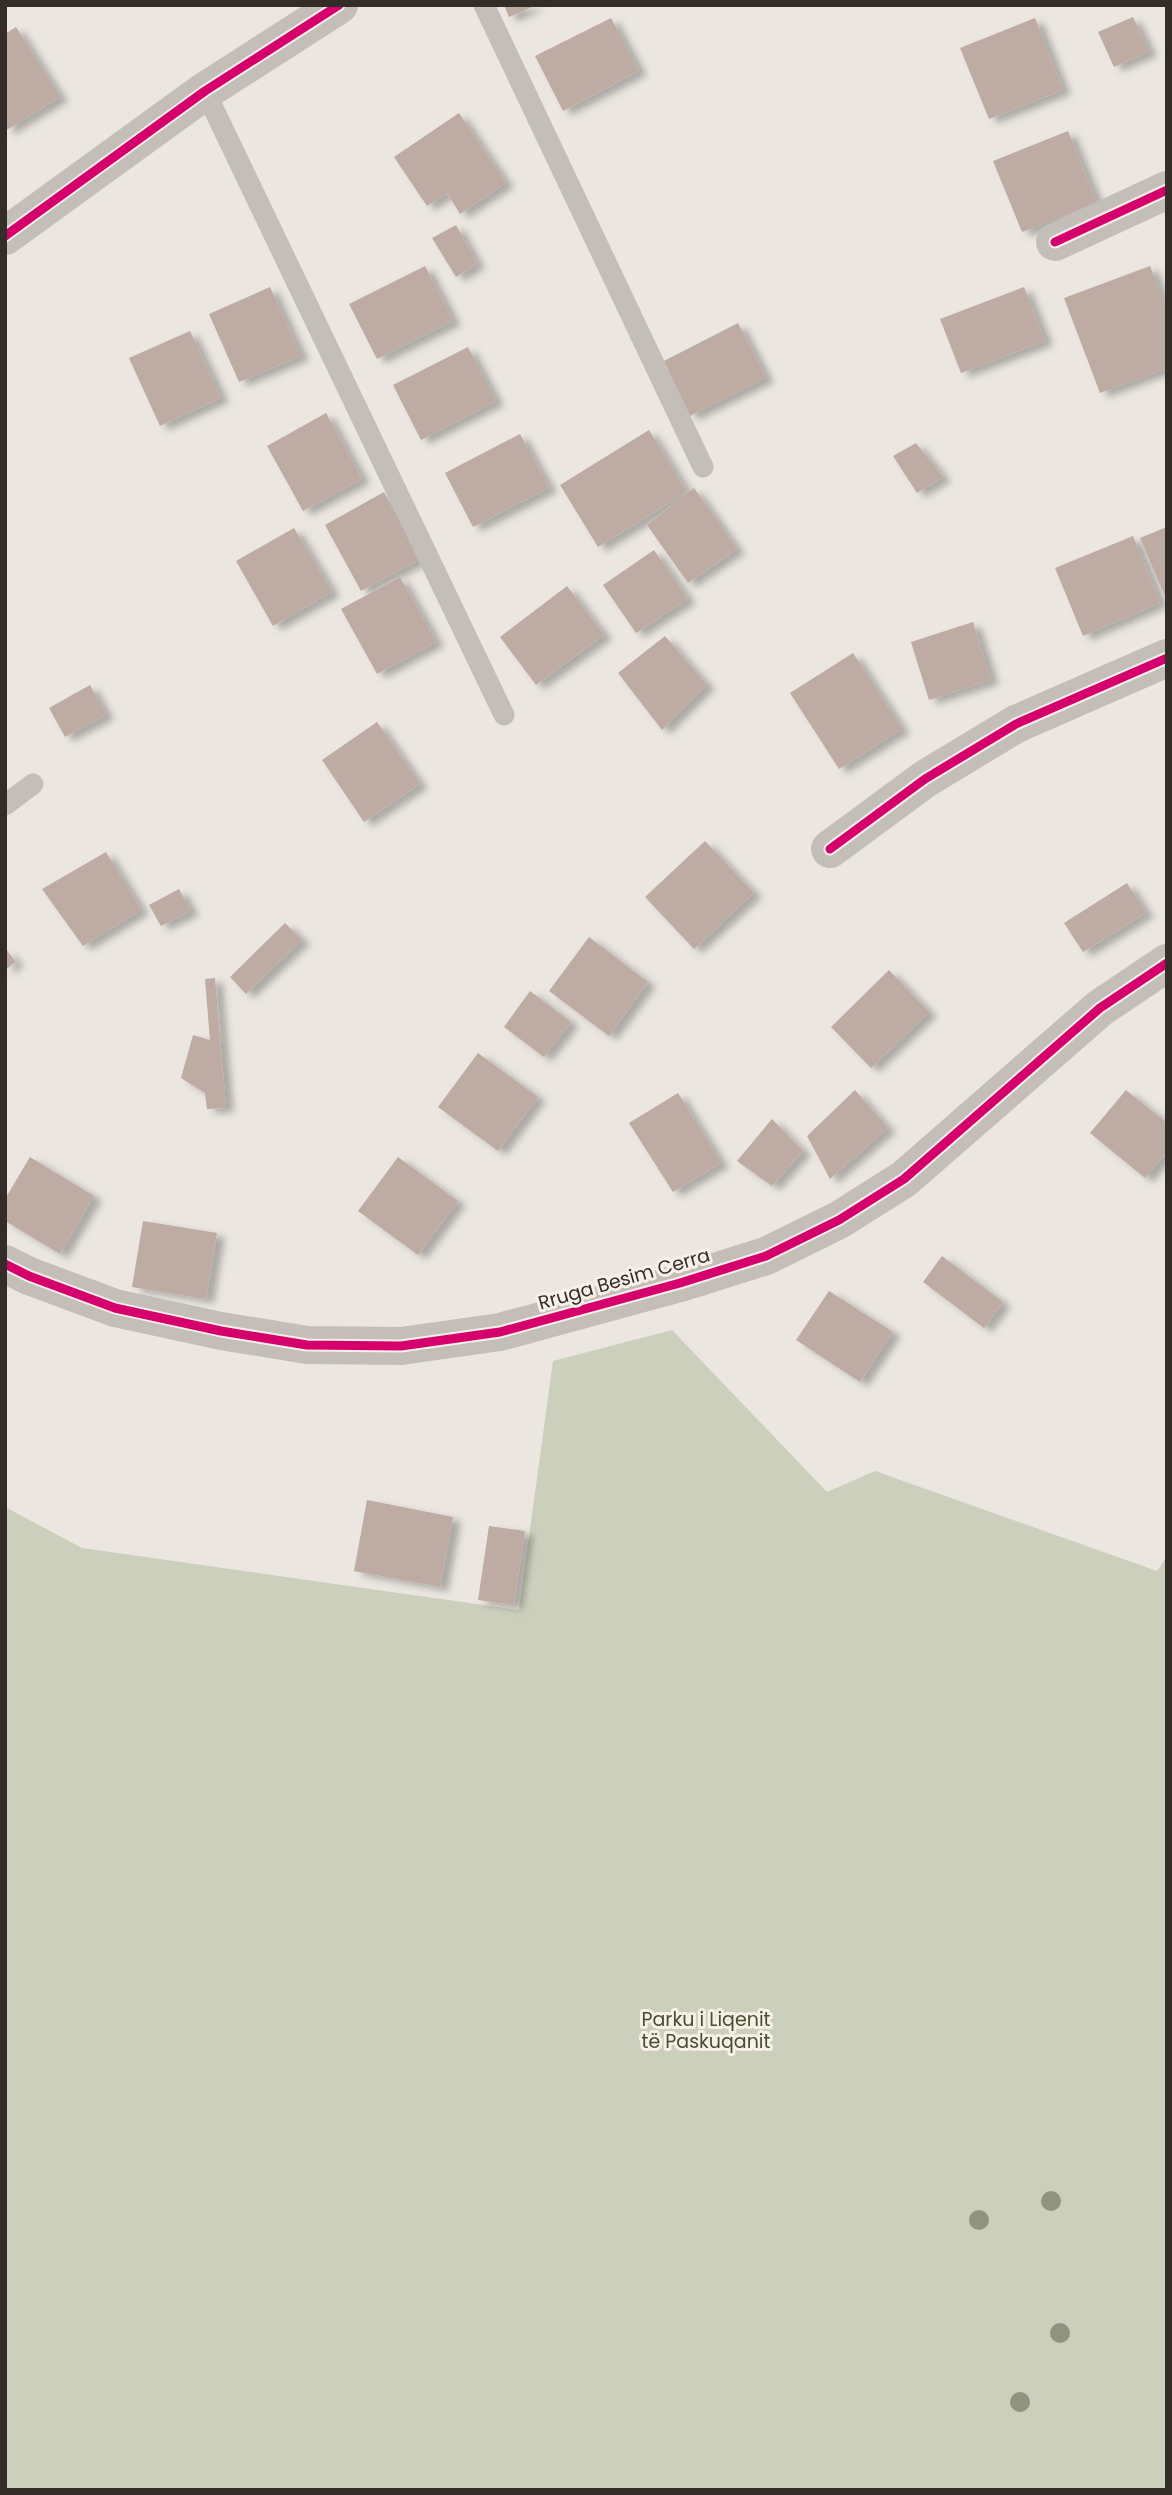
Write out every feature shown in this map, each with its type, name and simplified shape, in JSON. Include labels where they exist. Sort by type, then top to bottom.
[{"type":"street","points":[[5,236],[205,91],[338,5]]},
{"type":"street","points":[[1055,243],[1167,190]]},
{"type":"street","points":[[830,849],[925,779],[1016,724],[1167,658]]},
{"type":"street","name":"Rruga Besim Cerra","points":[[5,1264],[29,1276],[115,1308],[220,1331],[307,1345],[401,1346],[500,1332],[680,1283],[766,1256],[839,1220],[904,1179],[1100,1008],[1167,963]]},
{"type":"lane","points":[[484,5],[703,467]]},
{"type":"lane","points":[[205,91],[504,715]]},
{"type":"lane","points":[[5,806],[33,784]]},
{"type":"green space","name":"Parku i Liqenit të Paskuqanit","points":[[672,1330],[827,1492],[875,1471],[1157,1571],[1167,1556],[1167,2490],[5,2490],[5,1507],[82,1548],[519,1610],[553,1361]]},
{"type":"building","points":[[504,5],[537,5],[509,17]]},
{"type":"building","points":[[1133,17],[1149,52],[1114,67],[1098,32]]},
{"type":"building","points":[[611,18],[639,71],[563,111],[535,56]]},
{"type":"building","points":[[1035,18],[1063,90],[989,119],[960,48]]},
{"type":"building","points":[[16,27],[60,97],[5,131],[5,34]]},
{"type":"building","points":[[459,113],[506,183],[460,214],[447,193],[427,206],[394,157]]},
{"type":"building","points":[[1068,131],[1097,203],[1022,232],[993,161]]},
{"type":"building","points":[[456,225],[477,264],[456,277],[432,238]]},
{"type":"building","points":[[425,266],[453,321],[377,359],[349,304]]},
{"type":"building","points":[[1150,266],[1167,310],[1167,368],[1100,393],[1064,298]]},
{"type":"building","points":[[270,287],[301,356],[239,382],[209,314]]},
{"type":"building","points":[[1024,287],[1045,341],[961,373],[940,319]]},
{"type":"building","points":[[738,323],[766,378],[690,416],[662,362]]},
{"type":"building","points":[[190,331],[221,398],[160,426],[129,358]]},
{"type":"building","points":[[468,347],[496,401],[421,440],[393,385]]},
{"type":"building","points":[[326,413],[362,479],[303,511],[267,446]]},
{"type":"building","points":[[649,430],[687,492],[598,547],[560,485]]},
{"type":"building","points":[[520,434],[549,488],[473,527],[445,473]]},
{"type":"building","points":[[916,443],[943,477],[917,493],[893,456]]},
{"type":"building","points":[[694,488],[737,549],[688,583],[647,525]]},
{"type":"building","points":[[384,492],[420,559],[361,591],[325,525]]},
{"type":"building","points":[[1167,527],[1167,601],[1140,538]]},
{"type":"building","points":[[294,528],[332,592],[273,626],[236,561]]},
{"type":"building","points":[[1133,536],[1160,603],[1083,636],[1055,568]]},
{"type":"building","points":[[654,550],[688,599],[636,633],[603,585]]},
{"type":"building","points":[[400,577],[436,642],[377,674],[341,609]]},
{"type":"building","points":[[567,586],[604,635],[536,685],[500,637]]},
{"type":"building","points":[[973,622],[991,680],[929,700],[911,642]]},
{"type":"building","points":[[665,636],[707,685],[662,730],[618,673]]},
{"type":"building","points":[[853,653],[902,729],[839,769],[790,693]]},
{"type":"building","points":[[90,685],[106,715],[65,737],[49,708]]},
{"type":"building","points":[[377,722],[420,784],[364,822],[322,760]]},
{"type":"building","points":[[705,841],[754,893],[694,949],[645,897]]},
{"type":"building","points":[[106,852],[141,910],[83,946],[42,889]]},
{"type":"building","points":[[1127,883],[1146,913],[1083,952],[1064,923]]},
{"type":"building","points":[[179,889],[191,911],[161,926],[149,905]]},
{"type":"building","points":[[285,923],[302,940],[246,994],[230,977]]},
{"type":"building","points":[[589,937],[648,982],[609,1036],[549,991]]},
{"type":"building","points":[[5,948],[16,962],[5,970]]},
{"type":"building","points":[[889,970],[929,1012],[871,1068],[831,1027]]},
{"type":"building","points":[[215,978],[226,1108],[207,1109],[205,1093],[181,1078],[193,1035],[210,1040],[205,979]]},
{"type":"building","points":[[530,991],[571,1022],[544,1057],[504,1027]]},
{"type":"building","points":[[478,1053],[538,1097],[498,1151],[438,1107]]},
{"type":"building","points":[[855,1090],[888,1128],[830,1179],[807,1136]]},
{"type":"building","points":[[1126,1090],[1167,1123],[1167,1152],[1145,1178],[1090,1133]]},
{"type":"building","points":[[678,1093],[721,1163],[673,1192],[629,1123]]},
{"type":"building","points":[[772,1119],[803,1151],[772,1186],[737,1161]]},
{"type":"building","points":[[30,1157],[94,1196],[60,1254],[5,1221],[5,1199]]},
{"type":"building","points":[[398,1157],[458,1201],[418,1255],[358,1211]]},
{"type":"building","points":[[143,1221],[217,1233],[206,1299],[132,1287]]},
{"type":"building","points":[[942,1256],[1003,1302],[984,1328],[923,1282]]},
{"type":"building","points":[[829,1291],[893,1332],[860,1382],[796,1340]]},
{"type":"building","points":[[367,1500],[453,1517],[440,1587],[354,1571]]},
{"type":"building","points":[[489,1526],[525,1531],[514,1605],[478,1600]]},
{"type":"cycle path","points":[[5,236],[205,91],[339,5]]},
{"type":"cycle path","points":[[1055,242],[1167,190]]},
{"type":"cycle path","points":[[830,849],[925,779],[1016,724],[1167,658]]},
{"type":"cycle path","points":[[5,1264],[29,1276],[115,1308],[221,1331],[307,1345],[401,1346],[500,1332],[680,1283],[766,1256],[839,1220],[904,1179],[1100,1008],[1167,963]]}]
